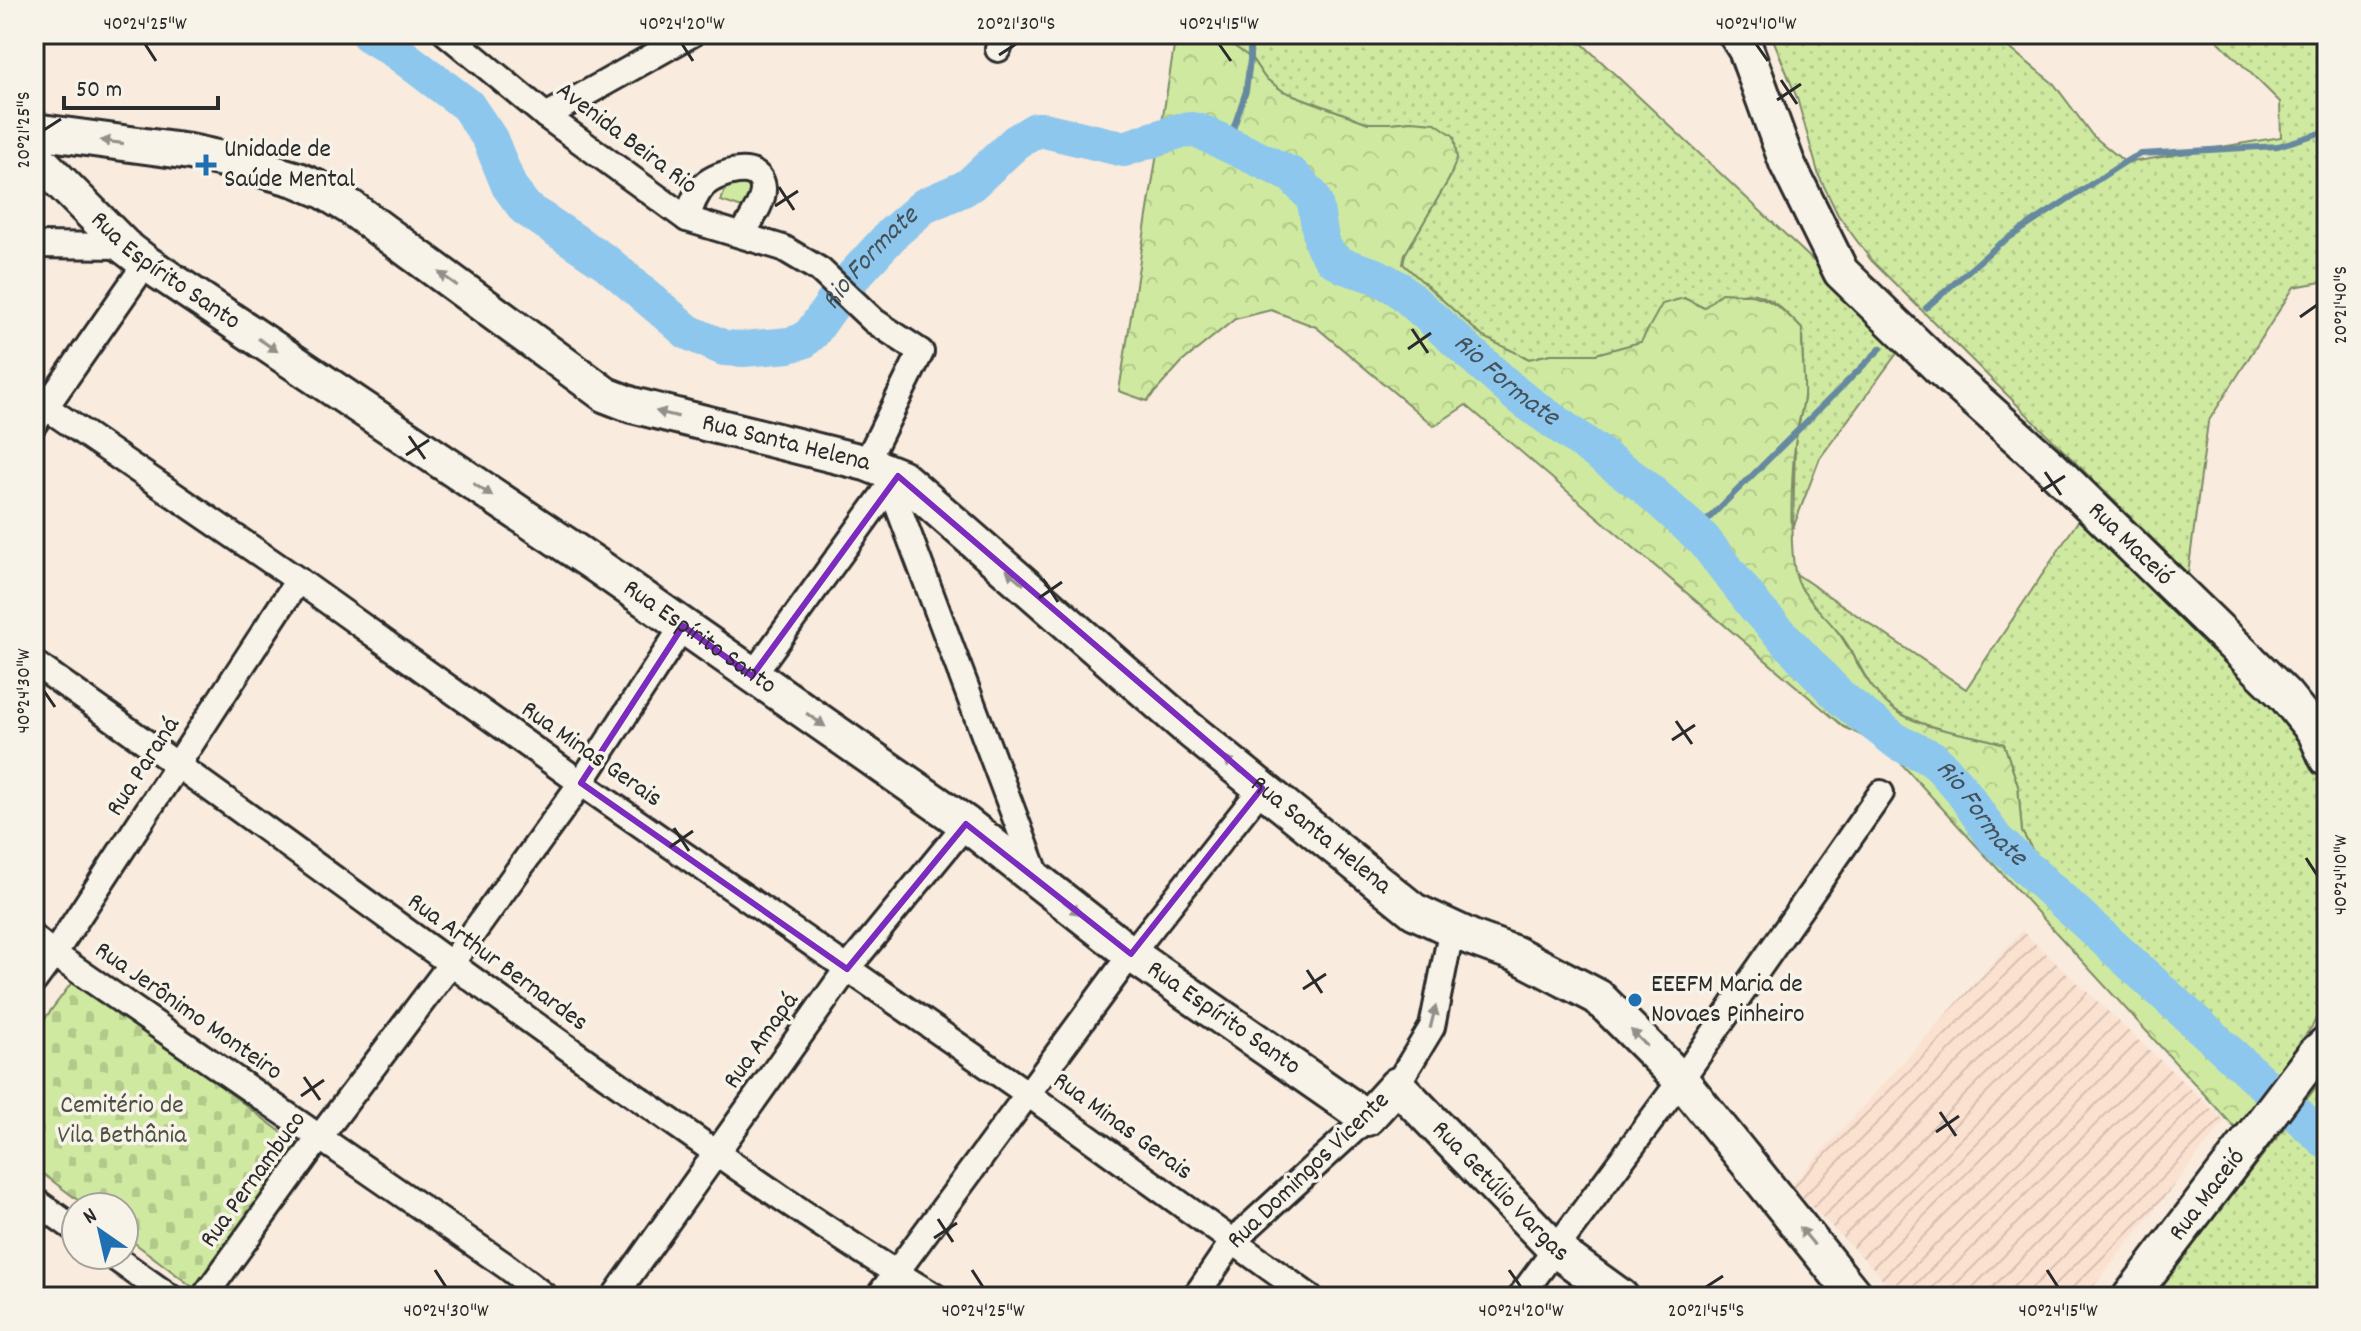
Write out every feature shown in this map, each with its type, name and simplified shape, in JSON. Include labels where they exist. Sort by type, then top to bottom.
[{"type":"street","name":"Avenida Beira Rio","points":[[447,34],[546,116],[687,219],[783,248],[820,270],[874,321],[921,352],[884,476]]},
{"type":"street","points":[[546,116],[692,34]]},
{"type":"street","name":"Rua Maceió","points":[[1736,34],[1746,50],[1787,163],[1841,272],[1938,366],[2051,467],[2285,695],[2315,732],[2327,759]]},
{"type":"street","name":"Rua Espírito Santo","points":[[38,144],[135,254],[596,565],[966,824],[1131,954],[1367,1118]]},
{"type":"street","name":"Rua Santa Helena","points":[[38,144],[190,152],[298,180],[350,207],[606,395],[884,476],[1414,911],[1516,954],[1598,997],[1681,1080],[1856,1297]]},
{"type":"street","points":[[687,219],[702,187],[731,170],[748,171],[758,178],[763,188],[759,204],[742,235]]},
{"type":"street","points":[[34,245],[135,254],[38,410]]},
{"type":"street","name":"Rua Minas Gerais","points":[[38,410],[298,580],[581,783],[1028,1094],[1310,1297]]},
{"type":"street","points":[[752,676],[884,476]]},
{"type":"street","points":[[884,476],[902,516],[1040,883]]},
{"type":"street","name":"Rua Paraná","points":[[34,981],[180,765],[298,580]]},
{"type":"street","name":"Rua Pernambuco","points":[[204,1297],[581,783],[683,626]]},
{"type":"street","name":"Rua Maceió","points":[[2250,662],[2327,712]]},
{"type":"street","name":"Rua Arthur Bernardes","points":[[34,663],[180,765],[450,965],[717,1154],[936,1297]]},
{"type":"street","points":[[878,1297],[1131,954],[1262,788]]},
{"type":"street","points":[[1520,1297],[1681,1080],[1881,793]]},
{"type":"street","name":"Rua Amapá","points":[[614,1297],[847,969],[966,824]]},
{"type":"street","name":"Rua Domingos Vicente","points":[[1195,1297],[1233,1241],[1367,1118],[1397,1085],[1432,1027],[1462,933]]},
{"type":"street","name":"Rua Jerônimo Monteiro","points":[[34,938],[506,1266],[546,1297]]},
{"type":"street","name":"Rua Maceió","points":[[2130,1297],[2323,1042]]},
{"type":"street","name":"Rua Domingos Vicente","points":[[1397,1085],[1422,1110]]},
{"type":"street","name":"Rua Getúlio Vargas","points":[[1422,1110],[1556,1250],[1621,1297]]},
{"type":"street","points":[[34,1200],[60,1219]]},
{"type":"street","points":[[133,1271],[170,1297]]},
{"type":"highlighted area","points":[[898,476],[1262,788],[1131,954],[966,824],[847,969],[581,783],[683,626],[752,676]]},
{"type":"shaded area","points":[[2022,931],[2225,1121],[2085,1297],[1893,1297],[1878,1273],[1791,1186]]},
{"type":"green space","points":[[1174,34],[1572,34],[1903,345],[1820,458],[1793,528],[1795,443],[1804,399],[1802,329],[1775,304],[1750,293],[1732,296],[1704,308],[1684,298],[1641,342],[1596,354],[1552,354],[1529,359],[1483,337],[1403,264],[1405,254],[1449,179],[1457,158],[1412,121],[1368,123],[1283,91],[1265,78],[1252,59],[1186,38],[1175,41]]},
{"type":"green space","points":[[1771,34],[1992,34],[2054,84],[2092,135],[2126,163],[2281,137],[2280,102],[2211,34],[2327,34],[2327,281],[2294,287],[2208,422],[2188,574],[1871,260],[1838,215],[1819,176],[1797,98]]},
{"type":"green space","points":[[1186,38],[1212,39],[1234,46],[1252,59],[1265,78],[1283,91],[1368,123],[1435,123],[1454,136],[1457,158],[1449,179],[1405,254],[1403,264],[1483,337],[1529,359],[1551,354],[1596,354],[1641,342],[1662,304],[1684,298],[1704,308],[1721,293],[1757,296],[1775,304],[1802,329],[1804,396],[1794,451],[1792,513],[1793,556],[1799,584],[1839,633],[1868,681],[1890,707],[1924,724],[2004,744],[2018,786],[2022,832],[2048,872],[2065,886],[2078,906],[2099,922],[2119,930],[2121,940],[2150,985],[2266,1088],[2236,1129],[1887,748],[1844,727],[1466,405],[1434,426],[1316,327],[1271,310],[1235,319],[1182,362],[1147,401],[1119,391],[1175,41]]},
{"type":"green space","points":[[728,182],[747,182],[754,192],[748,210],[721,201]]},
{"type":"green space","points":[[2082,515],[2268,697],[2305,741],[2326,782],[2327,995],[2313,1025],[2266,1088],[2150,985],[2121,940],[2119,930],[2099,922],[2078,906],[2065,886],[2048,872],[2022,832],[2018,786],[2004,744],[1922,723],[1892,708],[1873,689],[1839,633],[1807,598],[1796,574],[1966,689]]},
{"type":"green space","name":"Cemitério de Vila Bethânia","points":[[76,977],[305,1150],[198,1291],[140,1247],[140,1191],[66,1191],[34,1167],[34,1033]]},
{"type":"green space","points":[[2320,1082],[2327,1086],[2327,1297],[2152,1297]]},
{"type":"waterway","name":"Rio Formate","points":[[368,34],[467,105],[490,139],[509,186],[525,208],[607,263],[688,332],[724,348],[744,349],[803,341],[848,282],[893,233],[924,206],[971,184],[1016,142],[1036,130],[1124,149],[1179,131],[1193,130],[1292,175],[1315,203],[1322,244],[1331,258],[1399,289],[1517,395],[1644,486],[1703,539],[1758,610],[1841,698],[1899,743],[1932,758],[1963,792],[1995,839],[2327,1142]]},
{"type":"waterway","points":[[1228,144],[1246,91],[1250,34]]},
{"type":"waterway","points":[[1926,308],[1998,245],[2141,154],[2278,146],[2327,131]]},
{"type":"waterway","points":[[1695,532],[1881,348]]},
{"type":"place","name":"Unidade de Saúde Mental","points":[[206,165]]},
{"type":"place","name":"EEEFM Maria de Novaes Pinheiro","points":[[1635,1000]]}]
